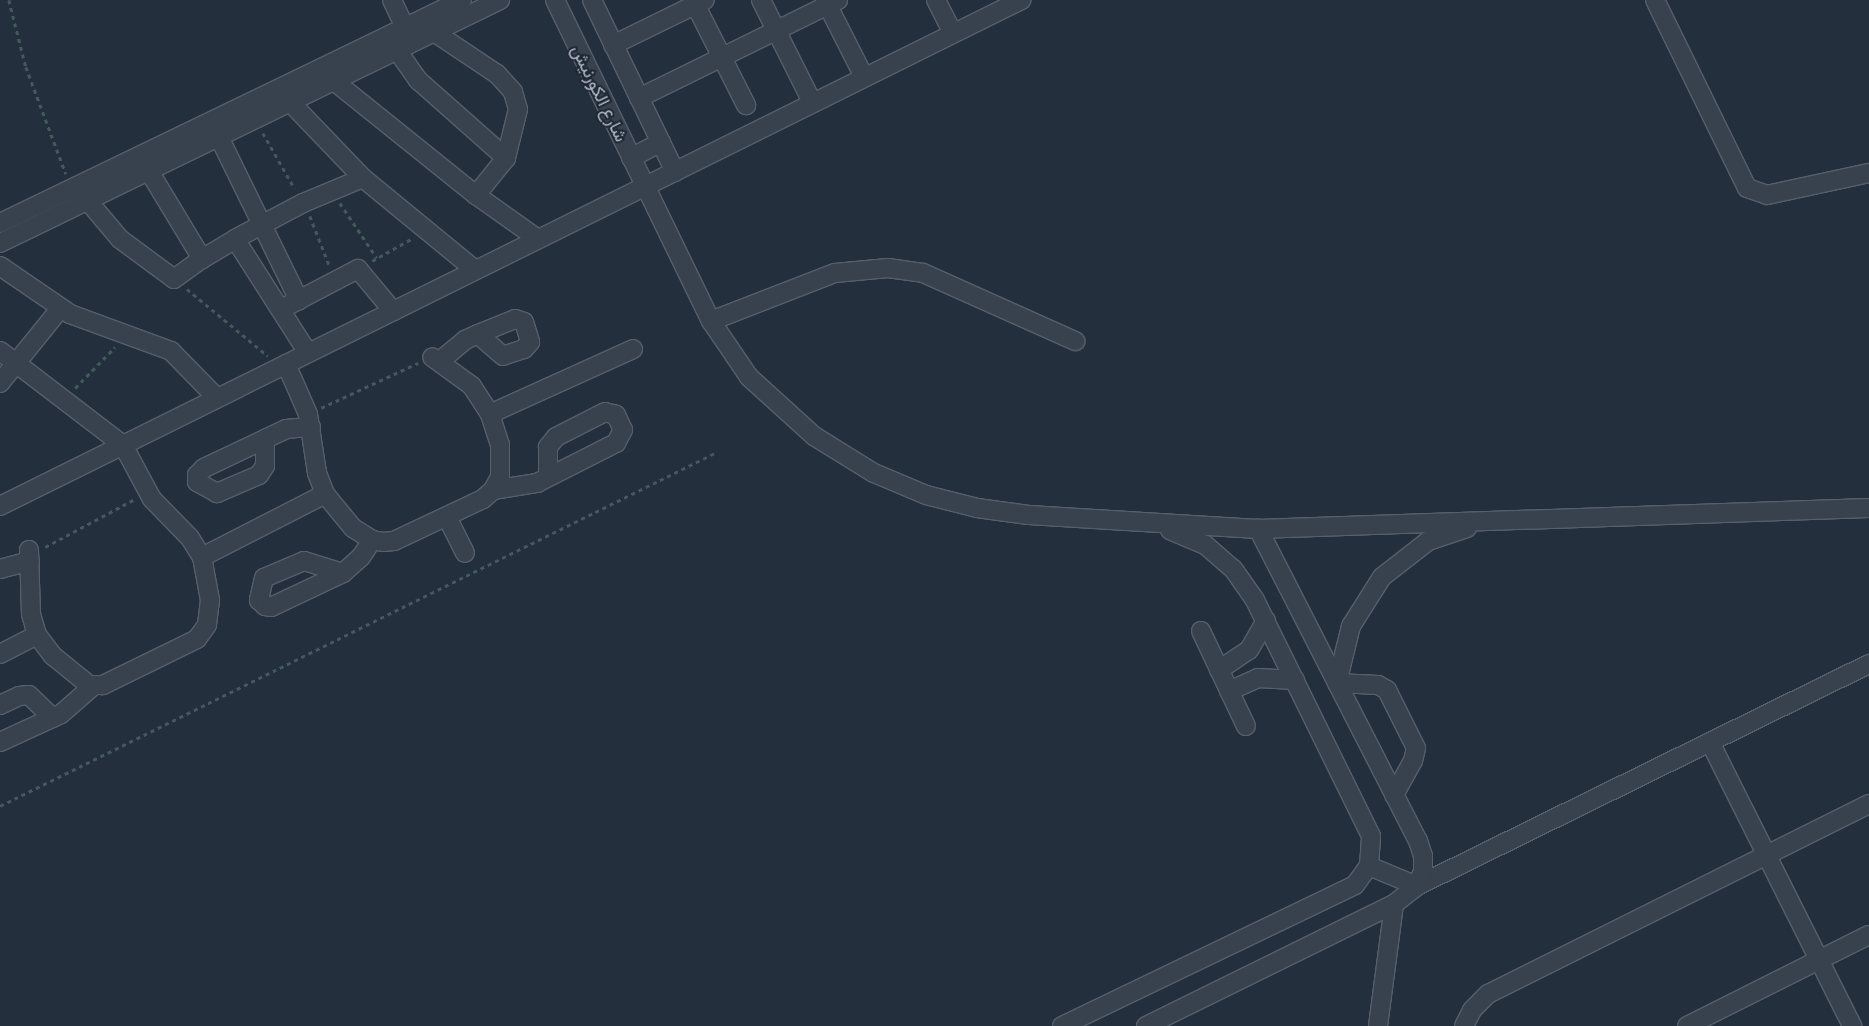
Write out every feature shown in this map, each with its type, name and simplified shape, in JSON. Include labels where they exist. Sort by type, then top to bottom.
[{"type":"street","points":[[392,0],[418,80],[506,158]]},
{"type":"street","points":[[0,243],[334,81],[404,40],[462,0]]},
{"type":"street","points":[[0,223],[108,171],[404,40],[434,32],[500,0]]},
{"type":"street","name":"شارع الكورنيش","points":[[555,0],[711,321],[749,377],[777,406],[814,436],[874,473],[926,495],[977,508],[1158,525]]},
{"type":"street","name":"شارع الكورنيش","points":[[592,0],[675,172]]},
{"type":"street","points":[[761,0],[812,102]]},
{"type":"street","points":[[936,0],[953,33]]},
{"type":"street","points":[[0,506],[645,185],[675,172],[864,76],[1021,0]]},
{"type":"street","points":[[1655,0],[1747,188],[1767,195],[1869,173]]},
{"type":"street","points":[[614,45],[698,2],[746,106]]},
{"type":"street","points":[[639,98],[830,2],[864,76]]},
{"type":"street","points":[[434,32],[497,74],[513,92],[518,109],[506,158],[476,194]]},
{"type":"street","points":[[334,81],[476,194],[538,239]]},
{"type":"street","points":[[290,102],[363,178],[425,232],[475,270]]},
{"type":"street","points":[[219,137],[299,300]]},
{"type":"street","points":[[631,158],[660,142]]},
{"type":"street","points":[[108,171],[116,187]]},
{"type":"street","points":[[149,171],[202,259]]},
{"type":"street","points":[[88,201],[120,239],[174,279],[202,259],[303,203],[334,192],[363,178]]},
{"type":"street","points":[[235,240],[308,353]]},
{"type":"street","points":[[0,266],[60,309],[128,334],[177,355],[217,398]]},
{"type":"street","points":[[711,321],[835,273],[888,268],[923,273],[1075,341]]},
{"type":"street","points":[[280,311],[336,279],[358,269],[393,311]]},
{"type":"street","points":[[0,383],[60,309]]},
{"type":"street","points":[[283,365],[310,420],[317,473],[326,494],[353,528],[372,540],[394,541],[483,499],[493,490],[500,477],[502,462],[490,414],[472,386],[436,359],[478,334]]},
{"type":"street","points":[[490,414],[633,348]]},
{"type":"street","points":[[0,351],[65,398],[123,445],[148,492],[190,538],[202,557],[211,609],[203,632],[197,639],[112,680],[93,686],[53,718],[0,742]]},
{"type":"street","points":[[265,439],[310,420]]},
{"type":"street","points":[[493,490],[530,485],[548,476]]},
{"type":"street","points":[[202,557],[326,494]]},
{"type":"street","points":[[1158,525],[1258,529],[1869,508]]},
{"type":"street","points":[[447,516],[465,554]]},
{"type":"street","points":[[1337,683],[1351,626],[1382,577],[1428,541],[1484,522]]},
{"type":"street","points":[[1062,1026],[1355,885],[1369,866],[1371,836],[1266,621],[1233,569],[1204,544],[1158,525]]},
{"type":"street","points":[[1258,529],[1394,794],[1423,856],[1423,871],[1417,886]]},
{"type":"street","points":[[343,573],[361,557],[372,540]]},
{"type":"street","points":[[0,569],[29,556],[31,614],[37,635],[53,656],[93,686]]},
{"type":"street","points":[[1219,670],[1249,650],[1266,621]]},
{"type":"street","points":[[1201,631],[1246,726]]},
{"type":"street","points":[[0,654],[37,635]]},
{"type":"street","points":[[1146,1026],[1394,904],[1417,886],[1869,664]]},
{"type":"street","points":[[1229,691],[1258,678],[1295,680]]},
{"type":"street","points":[[1337,683],[1378,685],[1387,690],[1416,748],[1413,761],[1394,794]]},
{"type":"street","points":[[0,704],[19,696],[29,696],[53,718]]},
{"type":"street","points":[[1710,742],[1852,1026]]},
{"type":"street","points":[[1464,1026],[1475,1005],[1488,994],[1869,804]]},
{"type":"street","points":[[1369,866],[1417,886]]},
{"type":"street","points":[[1378,1026],[1394,904]]},
{"type":"street","points":[[1687,1026],[1869,935]]},
{"type":"path","points":[[9,0],[26,67],[71,189]]},
{"type":"path","points":[[255,119],[303,203],[336,279]]},
{"type":"path","points":[[334,192],[377,258]]},
{"type":"path","points":[[358,269],[425,232]]},
{"type":"path","points":[[174,279],[283,365]]},
{"type":"path","points":[[65,398],[128,334]]},
{"type":"path","points":[[310,420],[436,359]]},
{"type":"path","points":[[0,806],[717,452]]},
{"type":"path","points":[[29,556],[148,492]]}]
